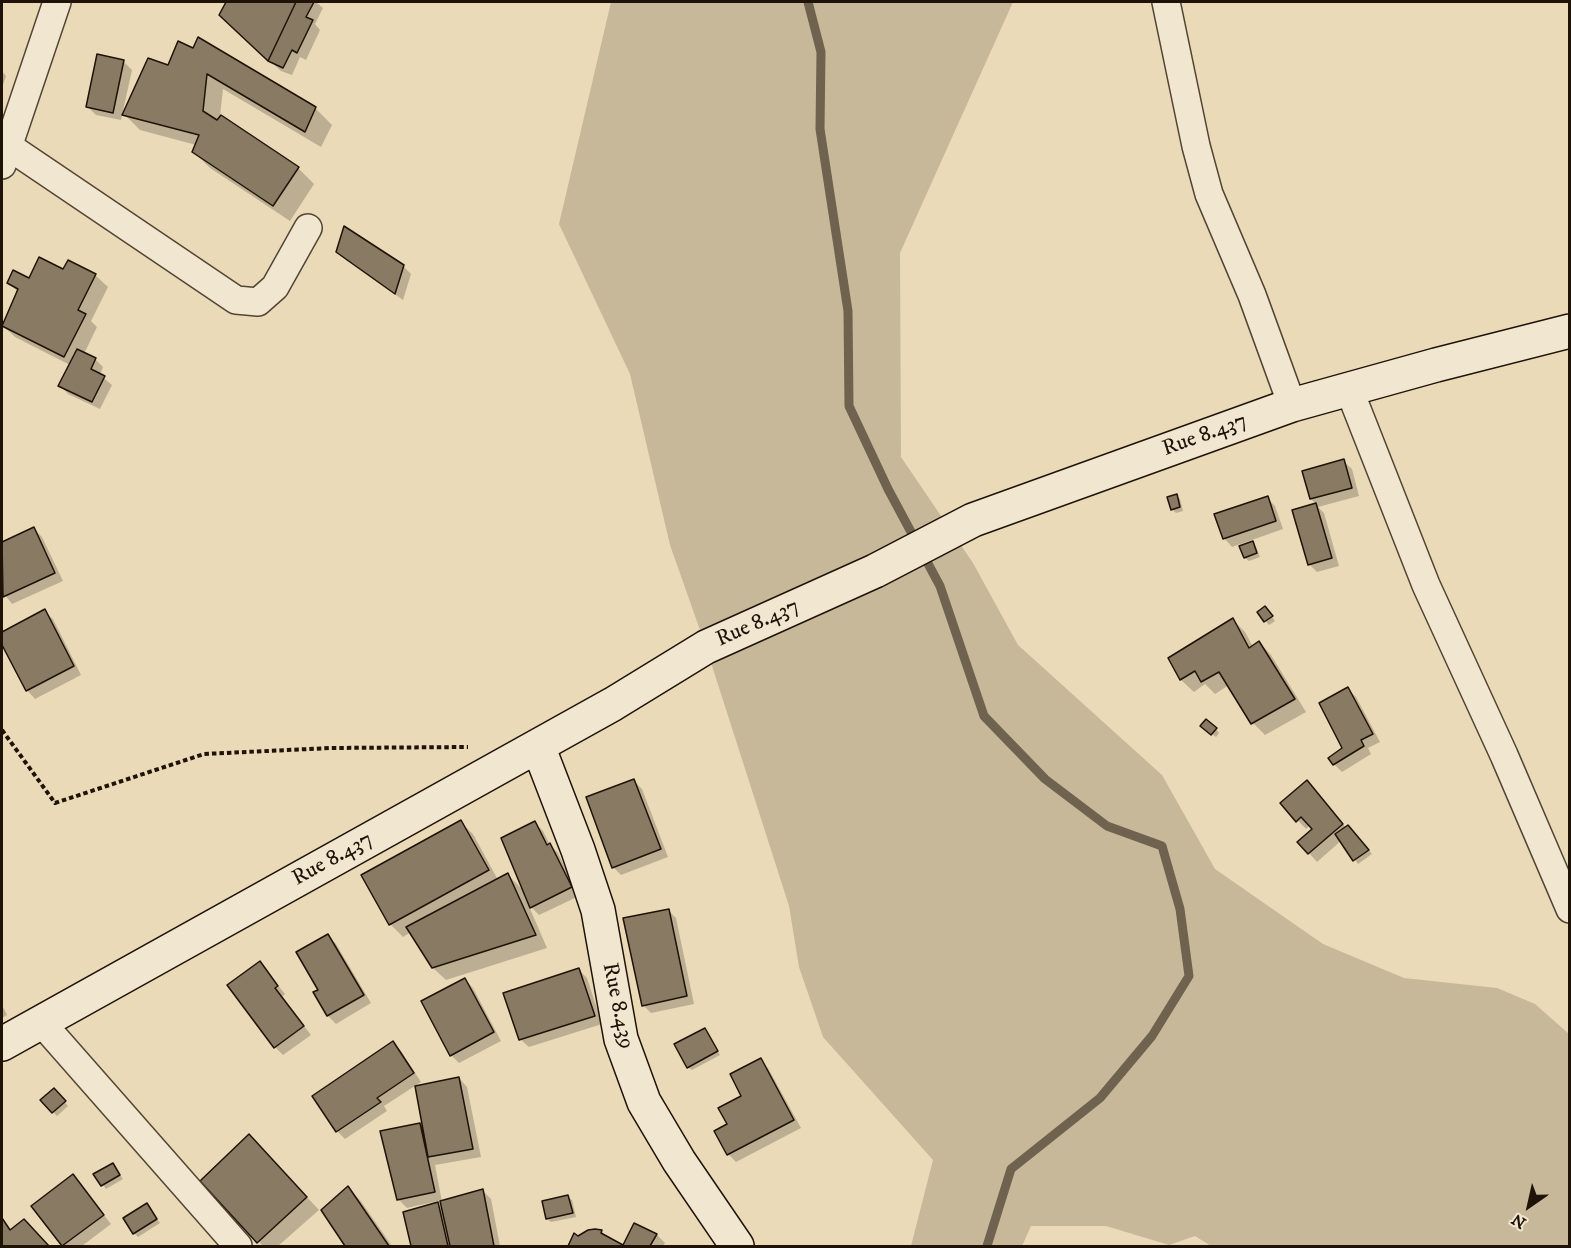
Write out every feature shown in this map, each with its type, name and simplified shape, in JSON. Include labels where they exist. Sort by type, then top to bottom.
[{"type":"main road","name":"Rue 8.437","points":[[2,1044],[613,704],[706,647],[875,571],[973,520],[1292,405],[1569,331]]},
{"type":"main road","name":"Rue 8.439","points":[[538,746],[578,850],[598,910],[621,1039],[644,1102],[679,1161],[738,1246]]},
{"type":"street","points":[[57,2],[5,155],[236,300],[258,302],[275,287],[308,228]]},
{"type":"street","points":[[1166,2],[1196,146],[1209,194],[1252,295],[1292,405]]},
{"type":"street","points":[[1349,389],[1426,585],[1504,755],[1569,909]]},
{"type":"street","points":[[41,1022],[238,1246]]},
{"type":"path","points":[[2,730],[55,803],[204,754],[330,748],[469,747]]},
{"type":"shaded area","points":[[611,2],[1013,2],[900,253],[901,457],[973,563],[1018,645],[1162,775],[1215,869],[1323,944],[1404,978],[1497,988],[1535,1004],[1569,1034],[1569,1246],[1211,1246],[1195,1236],[1169,1245],[1106,1226],[1031,1226],[1022,1246],[911,1246],[933,1160],[823,1037],[799,967],[789,906],[706,647],[670,545],[630,374],[559,224]]},
{"type":"building","points":[[226,2],[296,2],[268,61],[219,15]]},
{"type":"building","points":[[296,2],[314,2],[306,17],[313,20],[297,53],[292,50],[283,68],[268,61]]},
{"type":"building","points":[[198,37],[316,107],[305,132],[207,74],[203,111],[217,120],[221,115],[299,167],[273,206],[192,152],[199,135],[122,115],[148,58],[168,65],[178,41],[193,48]]},
{"type":"building","points":[[97,54],[124,60],[113,113],[86,107]]},
{"type":"building","points":[[344,226],[404,265],[395,294],[336,252]]},
{"type":"building","points":[[39,257],[63,269],[68,260],[96,274],[78,310],[86,314],[64,357],[2,326],[18,289],[7,283],[13,270],[29,278]]},
{"type":"building","points":[[77,349],[96,358],[91,369],[105,376],[92,402],[58,386]]},
{"type":"building","points":[[1344,459],[1352,488],[1310,499],[1302,471]]},
{"type":"building","points":[[1177,494],[1180,507],[1171,510],[1167,497]]},
{"type":"building","points":[[1268,496],[1276,521],[1223,539],[1214,514]]},
{"type":"building","points":[[1316,503],[1332,558],[1308,565],[1292,510]]},
{"type":"building","points":[[34,527],[55,573],[3,597],[2,542]]},
{"type":"building","points":[[1253,541],[1257,553],[1244,558],[1239,546]]},
{"type":"building","points":[[1265,606],[1273,616],[1264,622],[1257,612]]},
{"type":"building","points":[[45,609],[74,666],[26,691],[2,645],[2,632]]},
{"type":"building","points":[[1233,618],[1249,648],[1259,641],[1295,699],[1251,724],[1219,672],[1201,682],[1195,671],[1180,680],[1168,658]]},
{"type":"building","points":[[1348,687],[1373,734],[1361,740],[1364,746],[1333,765],[1328,758],[1342,748],[1319,703]]},
{"type":"building","points":[[1206,719],[1217,728],[1211,735],[1200,726]]},
{"type":"building","points":[[634,779],[661,849],[612,868],[586,797]]},
{"type":"building","points":[[1307,780],[1343,824],[1308,854],[1297,842],[1312,829],[1301,817],[1296,822],[1280,803]]},
{"type":"building","points":[[461,820],[489,870],[389,925],[361,875]]},
{"type":"building","points":[[535,821],[547,845],[550,843],[572,887],[530,908],[501,838]]},
{"type":"building","points":[[1348,825],[1369,850],[1353,861],[1335,834]]},
{"type":"building","points":[[508,873],[536,935],[432,968],[406,927]]},
{"type":"building","points":[[669,909],[687,996],[642,1006],[623,918]]},
{"type":"building","points":[[328,934],[364,995],[327,1016],[313,992],[318,990],[296,952]]},
{"type":"building","points":[[260,961],[278,986],[275,988],[304,1026],[274,1048],[227,985]]},
{"type":"building","points":[[579,968],[595,1016],[519,1040],[503,993]]},
{"type":"building","points":[[465,978],[494,1032],[450,1056],[421,1001]]},
{"type":"building","points":[[705,1028],[718,1051],[687,1068],[674,1044]]},
{"type":"building","points":[[393,1041],[414,1073],[377,1098],[381,1102],[336,1132],[312,1096]]},
{"type":"building","points":[[761,1058],[794,1120],[727,1155],[714,1131],[727,1124],[718,1108],[741,1096],[730,1074]]},
{"type":"building","points":[[459,1077],[473,1149],[428,1157],[415,1086]]},
{"type":"building","points":[[54,1088],[66,1101],[52,1113],[40,1100]]},
{"type":"building","points":[[420,1123],[435,1192],[397,1200],[380,1131]]},
{"type":"building","points":[[249,1134],[307,1197],[257,1243],[200,1181]]},
{"type":"building","points":[[113,1163],[120,1175],[101,1186],[93,1174]]},
{"type":"building","points":[[73,1174],[104,1215],[62,1246],[31,1206]]},
{"type":"building","points":[[348,1186],[389,1246],[345,1246],[321,1210]]},
{"type":"building","points":[[483,1189],[494,1246],[450,1246],[440,1201]]},
{"type":"building","points":[[568,1195],[573,1213],[546,1219],[542,1201]]},
{"type":"building","points":[[438,1202],[448,1246],[411,1246],[403,1212]]},
{"type":"building","points":[[147,1203],[157,1219],[133,1234],[123,1218]]},
{"type":"building","points":[[2,1218],[10,1230],[24,1219],[49,1246],[2,1246]]},
{"type":"building","points":[[634,1223],[657,1234],[650,1246],[568,1246],[574,1233],[578,1236],[595,1229],[602,1230],[601,1233],[623,1245]]},
{"type":"waterway","points":[[808,2],[821,52],[820,129],[848,311],[849,406],[888,489],[940,586],[984,716],[1045,779],[1107,826],[1162,846],[1180,909],[1189,976],[1152,1036],[1100,1098],[1011,1169],[987,1246]]}]
